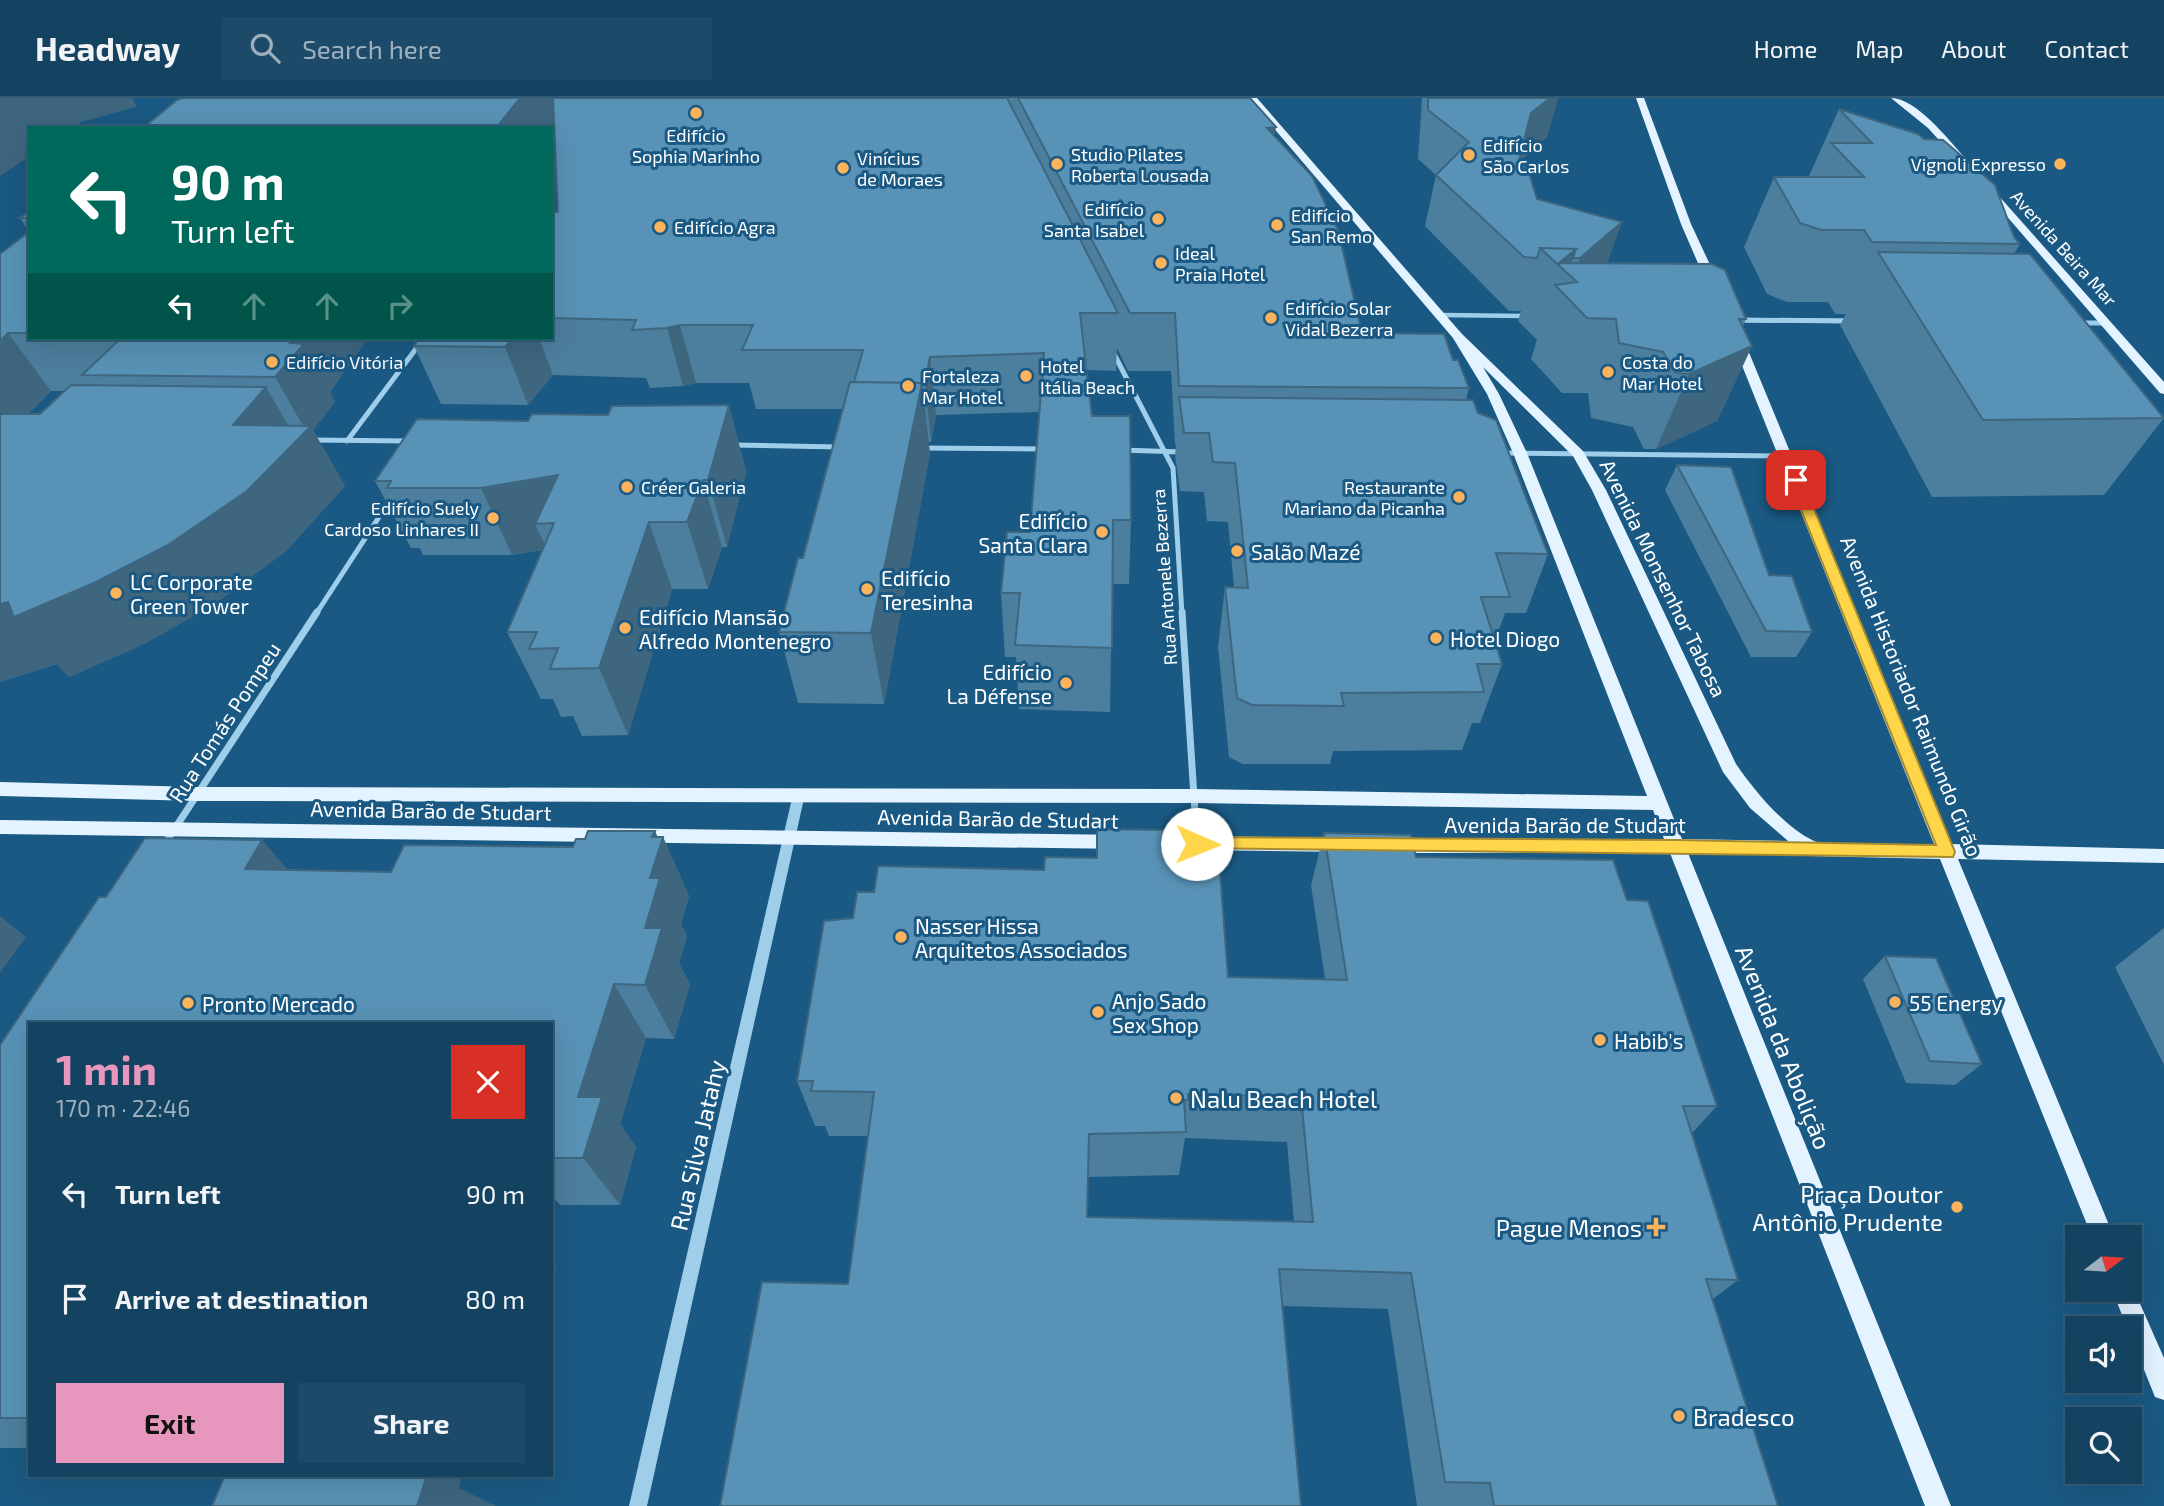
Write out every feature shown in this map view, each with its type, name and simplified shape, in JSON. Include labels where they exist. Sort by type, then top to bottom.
[{"type":"main road","name":"Avenida Monsenhor Tabosa","points":[[1252,98],[1458,335],[1578,454],[1599,490],[1729,767],[1748,796],[1771,819],[1812,849]]},
{"type":"main road","name":"Avenida Historiador Raimundo Girão","points":[[1640,98],[1686,224],[1786,456],[2098,1225]]},
{"type":"main road","points":[[1900,101],[1931,126],[1968,167]]},
{"type":"main road","name":"Avenida Beira Mar","points":[[1977,177],[2164,390]]},
{"type":"main road","name":"Avenida Monsenhor Tabosa","points":[[1458,335],[1493,394],[1520,453],[1660,803]]},
{"type":"main road","name":"Avenida Barão de Studart","points":[[0,789],[198,794],[1195,796],[1660,803]]},
{"type":"main road","name":"Avenida da Abolição","points":[[1660,803],[1938,1506]]},
{"type":"main road","name":"Avenida Barão de Studart","points":[[0,827],[1197,844],[1676,846],[2164,856]]},
{"type":"main road","points":[[2129,1302],[2164,1388]]},
{"type":"street","points":[[553,162],[568,143]]},
{"type":"street","points":[[1724,308],[1852,321]]},
{"type":"street","points":[[1440,315],[1541,316]]},
{"type":"street","points":[[2067,323],[2107,323]]},
{"type":"street","points":[[347,441],[423,340]]},
{"type":"street","name":"Rua Antonele Bezerra","points":[[1112,349],[1173,474],[1197,844]]},
{"type":"street","points":[[304,440],[415,441]]},
{"type":"street","points":[[720,445],[845,447]]},
{"type":"street","points":[[914,448],[1051,450]]},
{"type":"street","points":[[1107,450],[1191,452]]},
{"type":"street","points":[[1499,453],[1786,456]]},
{"type":"street","name":"Rua Tomás Pompeu","points":[[162,849],[398,488]]},
{"type":"street","name":"Rua Silva Jatahy","points":[[638,1506],[799,794]]},
{"type":"building","points":[[520,98],[498,126],[145,126],[177,100]]},
{"type":"building","points":[[553,98],[1007,98],[1118,313],[1080,313],[1088,385],[1042,384],[1044,353],[930,357],[925,383],[854,382],[863,350],[742,350],[753,325],[680,325],[632,330],[636,320],[553,318],[553,212],[558,212]]},
{"type":"building","points":[[1018,98],[1250,98],[1276,127],[1267,128],[1312,176],[1338,230],[1362,333],[1444,334],[1453,360],[1458,360],[1469,388],[1179,386],[1175,313],[1130,313]]},
{"type":"building","points":[[1428,98],[1550,98],[1531,113],[1519,160],[1529,173],[1537,199],[1622,222],[1580,258],[1573,258],[1576,249],[1540,248],[1537,258],[1524,257],[1436,175],[1469,142],[1428,110]]},
{"type":"building","points":[[1839,109],[1918,134],[1924,139],[1943,140],[1995,185],[2014,237],[2020,244],[1872,242],[1864,230],[1821,230],[1800,223],[1774,177],[1864,177],[1831,143],[1872,143]]},
{"type":"building","points":[[28,233],[28,333],[8,333],[0,341],[0,254]]},
{"type":"building","points":[[1540,248],[1576,249],[1559,263],[1712,264],[1725,270],[1746,319],[1739,319],[1752,346],[1689,374],[1676,373],[1663,352],[1619,343],[1616,319],[1587,318],[1555,285],[1577,282]]},
{"type":"building","points":[[1878,252],[2030,254],[2164,418],[1983,420]]},
{"type":"building","points":[[119,340],[293,340],[290,343],[304,344],[275,377],[82,375]]},
{"type":"building","points":[[418,340],[511,340],[505,347],[414,346]]},
{"type":"building","points":[[850,382],[922,383],[871,633],[779,632],[798,558],[803,558]]},
{"type":"building","points":[[71,385],[266,387],[233,425],[311,426],[247,491],[168,545],[94,583],[14,617],[8,602],[0,604],[0,414],[40,414]]},
{"type":"building","points":[[1041,391],[1089,391],[1092,416],[1130,416],[1131,520],[1113,520],[1112,648],[1015,645],[1020,593],[1001,593],[1007,532],[1030,532]]},
{"type":"building","points":[[1179,397],[1473,400],[1478,413],[1496,420],[1548,554],[1496,553],[1510,597],[1481,597],[1502,664],[1477,664],[1484,692],[1341,693],[1344,706],[1252,705],[1237,698],[1225,587],[1248,588],[1235,463],[1213,462],[1209,433],[1184,433]]},
{"type":"building","points":[[729,405],[708,480],[703,480],[687,522],[649,522],[599,668],[550,669],[558,648],[529,649],[537,632],[507,632],[554,523],[535,524],[558,475],[481,488],[387,488],[391,481],[375,481],[417,419],[528,421],[532,414],[608,415],[612,406]]},
{"type":"building","points":[[1677,465],[1731,467],[1769,575],[1792,576],[1812,632],[1766,631]]},
{"type":"building","points":[[1097,829],[1164,830],[1164,858],[1219,858],[1228,977],[1347,980],[1324,833],[1411,835],[1416,857],[1613,860],[1627,900],[1648,901],[1717,1106],[1683,1106],[1738,1280],[1706,1279],[1778,1506],[1494,1506],[1490,1483],[1445,1482],[1411,1273],[1279,1269],[1301,1506],[720,1506],[762,1282],[848,1284],[874,1092],[811,1091],[813,1081],[797,1081],[824,921],[853,918],[857,892],[874,892],[878,866],[1044,870],[1045,857],[1097,858]],"holes":[[[1188,1094],[1301,1097],[1313,1222],[1087,1217],[1089,1134],[1186,1132],[1184,1100],[1188,1100]]]},
{"type":"building","points":[[588,831],[655,831],[652,837],[663,837],[650,878],[660,878],[645,928],[662,928],[645,985],[614,984],[578,1097],[602,1097],[583,1158],[553,1158],[553,1022],[28,1022],[28,1418],[0,1418],[0,1045],[99,897],[106,897],[145,838],[262,840],[245,869],[391,872],[404,845],[573,847],[576,839],[585,839]]},
{"type":"building","points":[[1885,956],[1936,958],[1982,1064],[1930,1061]]},
{"type":"building","points":[[224,1477],[426,1477],[417,1506],[212,1506]]},
{"type":"place","name":"Edifício Sophia Marinho","points":[[696,113]]},
{"type":"place","name":"Edifício São Carlos","points":[[1469,155]]},
{"type":"place","name":"Studio Pilates Roberta Lousada","points":[[1057,164]]},
{"type":"place","name":"Vignoli Expresso","points":[[2060,164]]},
{"type":"place","name":"Vinícius de Moraes","points":[[843,168]]},
{"type":"place","name":"Edifício Santa Isabel","points":[[1158,219]]},
{"type":"place","name":"Edifício San Remo","points":[[1277,225]]},
{"type":"place","name":"Edifício Agra","points":[[660,227]]},
{"type":"place","name":"Ideal Praia Hotel","points":[[1161,263]]},
{"type":"place","name":"Edifício Solar Vidal Bezerra","points":[[1271,318]]},
{"type":"place","name":"Edifício Vitória","points":[[272,362]]},
{"type":"place","name":"Costa do Mar Hotel","points":[[1608,372]]},
{"type":"place","name":"Hotel Itália Beach","points":[[1026,376]]},
{"type":"place","name":"Fortaleza Mar Hotel","points":[[908,386]]},
{"type":"place","name":"Créer Galeria","points":[[627,487]]},
{"type":"place","name":"Restaurante Mariano da Picanha","points":[[1459,497]]},
{"type":"place","name":"Edifício Suely Cardoso Linhares II","points":[[493,518]]},
{"type":"place","name":"Edifício Santa Clara","points":[[1102,532]]},
{"type":"place","name":"Salão Mazé","points":[[1237,551]]},
{"type":"place","name":"Edifício Teresinha","points":[[867,589]]},
{"type":"place","name":"LC Corporate Green Tower","points":[[116,593]]},
{"type":"place","name":"Edifício Mansão Alfredo Montenegro","points":[[625,628]]},
{"type":"place","name":"Hotel Diogo","points":[[1436,638]]},
{"type":"place","name":"Edifício La Défense","points":[[1066,683]]},
{"type":"place","name":"Nasser Hissa Arquitetos Associados","points":[[901,937]]},
{"type":"place","name":"55 Energy","points":[[1895,1002]]},
{"type":"place","name":"Pronto Mercado","points":[[188,1003]]},
{"type":"place","name":"Anjo Sado Sex Shop","points":[[1098,1012]]},
{"type":"place","name":"Habib's","points":[[1600,1040]]},
{"type":"place","name":"Nalu Beach Hotel","points":[[1176,1098]]},
{"type":"place","name":"Praça Doutor Antônio Prudente","points":[[1957,1207]]},
{"type":"place","name":"Pague Menos","points":[[1656,1227]]},
{"type":"place","name":"Bradesco","points":[[1679,1416]]},
{"type":"route","points":[[1197,844],[1676,846],[1947,852],[1796,480]]}]
